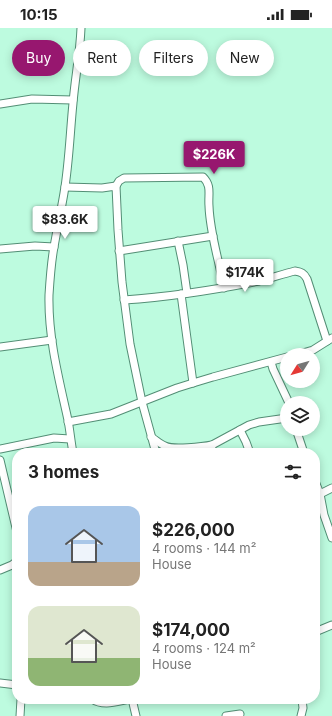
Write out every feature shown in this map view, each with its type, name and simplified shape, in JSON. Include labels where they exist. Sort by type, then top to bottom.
[{"type":"street","points":[[72,448],[52,340],[49,315],[49,295],[54,247],[65,187],[81,28]]},
{"type":"street","points":[[0,104],[32,99],[73,100]]},
{"type":"street","points":[[154,448],[142,402],[130,344],[124,300],[119,251],[116,186],[120,181],[124,178],[203,177],[207,181],[209,187],[208,205],[224,288]]},
{"type":"street","points":[[65,187],[102,188],[116,186]]},
{"type":"street","points":[[119,251],[213,236]]},
{"type":"street","points":[[178,242],[183,265],[184,293],[193,383]]},
{"type":"street","points":[[0,249],[35,246],[54,247]]},
{"type":"street","points":[[124,300],[163,297],[224,288],[295,271],[300,272],[304,274],[307,279],[329,340],[316,348]]},
{"type":"street","points":[[0,347],[52,340]]},
{"type":"street","points":[[68,422],[111,414],[193,383],[280,359]]},
{"type":"street","points":[[271,362],[286,396]]},
{"type":"street","points":[[151,437],[166,447],[188,448],[205,446],[212,445],[249,425],[280,419]]},
{"type":"street","points":[[240,430],[248,448]]},
{"type":"street","points":[[298,436],[302,448]]},
{"type":"street","points":[[0,449],[54,438],[70,438]]},
{"type":"street","points":[[0,460],[12,511]]},
{"type":"street","points":[[332,488],[320,494],[324,515],[332,538]]},
{"type":"street","points":[[0,570],[12,565]]},
{"type":"street","points":[[320,630],[332,625]]},
{"type":"street","points":[[0,683],[12,684]]},
{"type":"street","points":[[20,716],[21,704]]},
{"type":"street","points":[[133,704],[136,716]]},
{"type":"street","points":[[301,716],[303,704]]},
{"type":"street","points":[[226,716],[240,714]]}]
